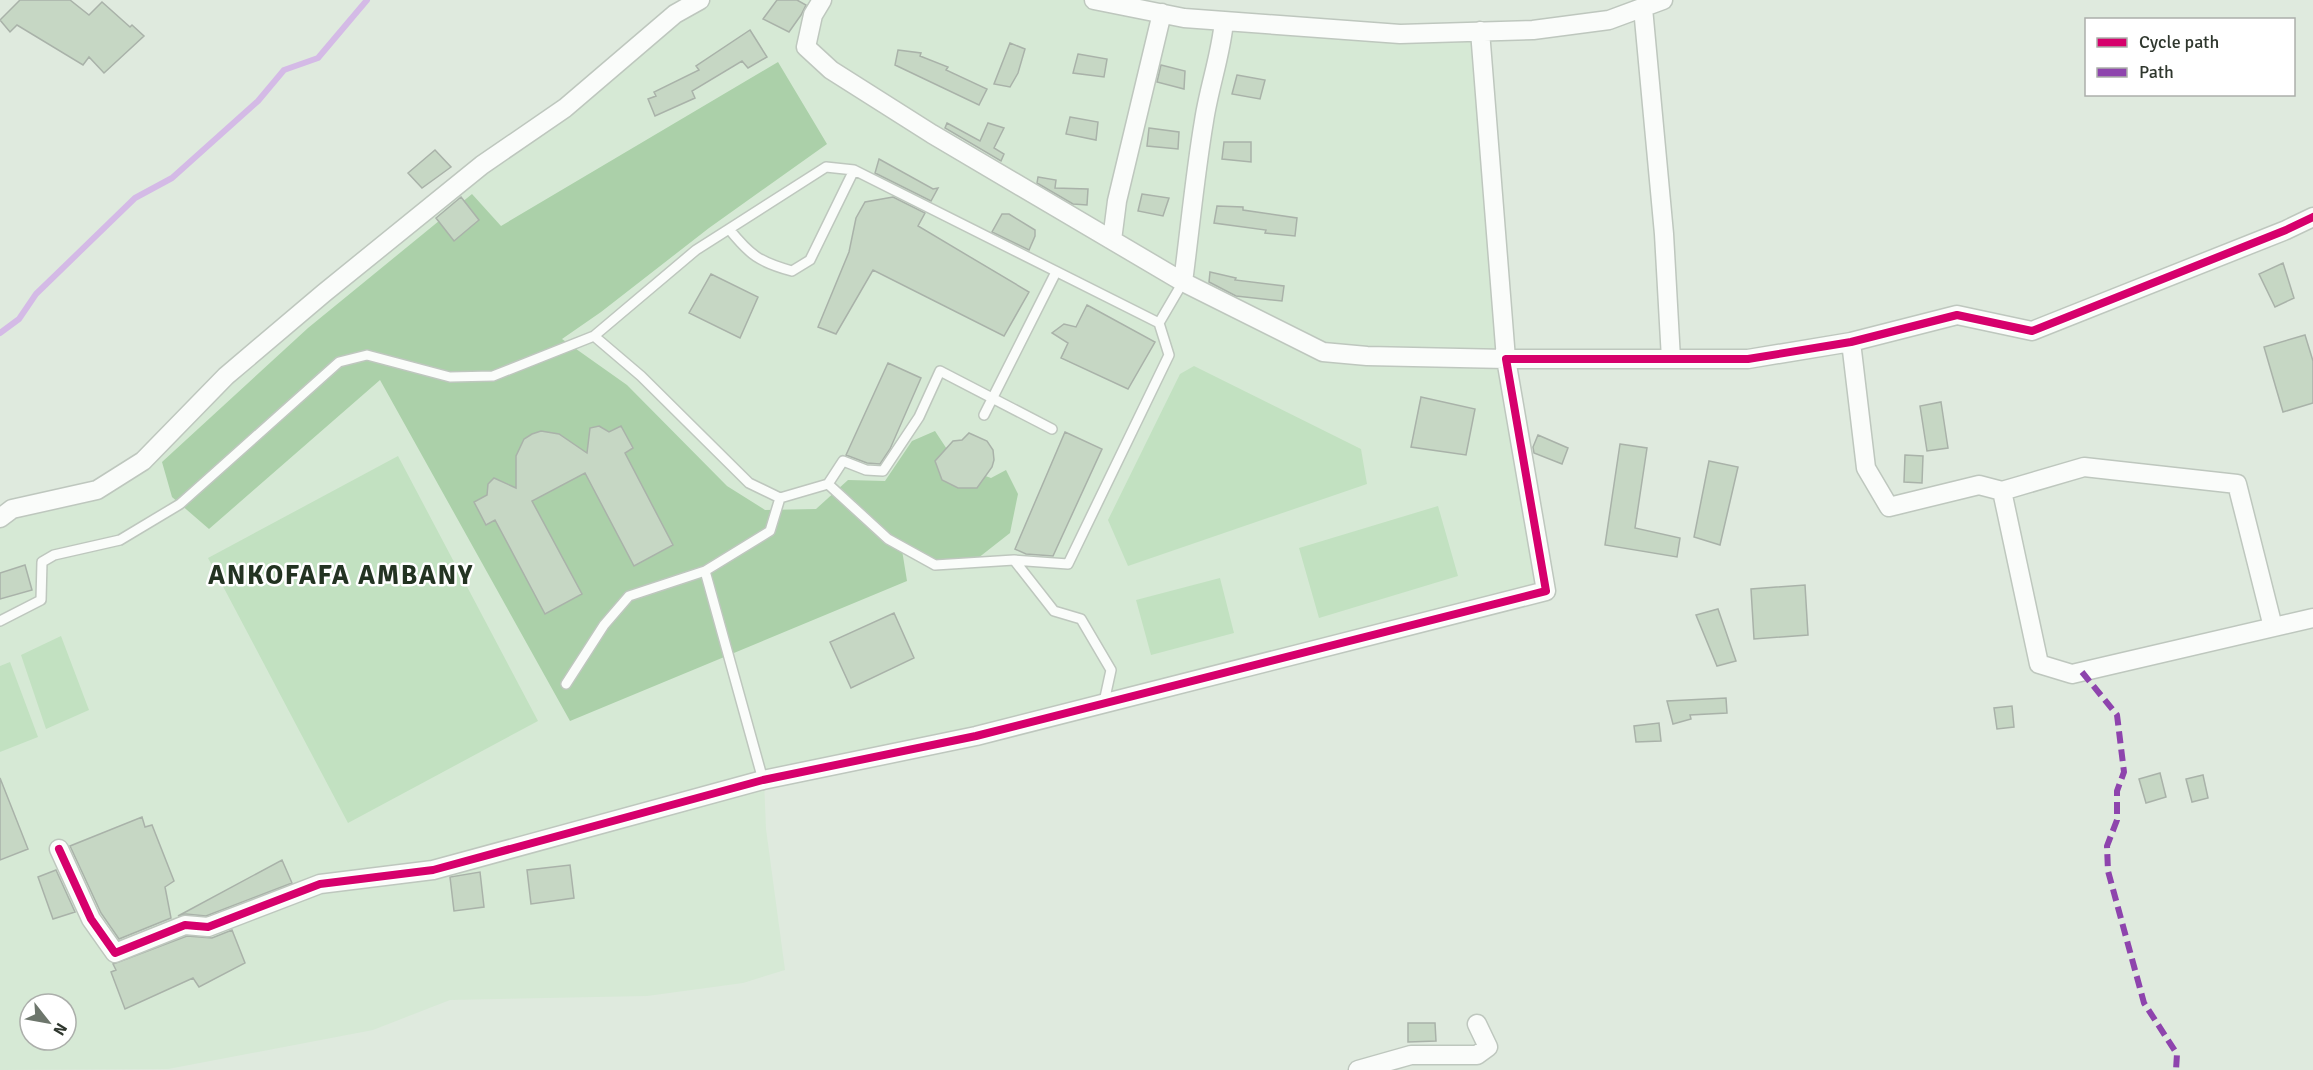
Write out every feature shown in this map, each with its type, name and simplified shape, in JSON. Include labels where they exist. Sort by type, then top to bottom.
[{"type":"street","points":[[0,518],[12,509],[97,490],[143,461],[226,376],[324,293],[482,165],[565,108],[675,14],[700,0]]},
{"type":"street","points":[[822,0],[813,15],[806,47],[831,70],[942,140],[1183,282],[1323,352],[1367,356],[1506,359],[1748,359],[1851,342],[1957,315],[2032,331],[2286,230],[2313,217]]},
{"type":"street","points":[[1094,0],[1184,18],[1400,34],[1533,30],[1609,20],[1663,0]]},
{"type":"street","points":[[1643,8],[1664,234],[1671,359]]},
{"type":"street","points":[[1112,240],[1117,201],[1162,13]]},
{"type":"street","points":[[1183,282],[1200,142],[1208,95],[1222,44],[1224,21]]},
{"type":"street","points":[[59,849],[91,919],[115,953],[185,925],[208,927],[320,884],[433,870],[763,780],[976,736],[1546,591],[1506,359],[1480,31]]},
{"type":"street","points":[[1851,342],[1866,468],[1889,507],[1979,485],[2002,491],[2084,467],[2237,484],[2273,627]]},
{"type":"street","points":[[2002,491],[2039,664],[2072,674],[2313,618]]},
{"type":"street","points":[[1358,1070],[1412,1055],[1477,1055],[1488,1047],[1477,1024]]},
{"type":"lane","points":[[0,621],[41,600],[42,562],[54,555],[120,540],[180,504],[339,362],[367,355],[450,377],[493,376],[594,336],[696,249],[826,168],[854,170],[1158,323],[1169,355],[1068,564],[1014,560],[934,565],[888,539],[828,484]]},
{"type":"lane","points":[[729,229],[747,251],[768,265],[792,272],[810,260],[854,170]]},
{"type":"lane","points":[[984,415],[1056,272]]},
{"type":"lane","points":[[1158,323],[1183,282]]},
{"type":"lane","points":[[594,336],[641,376],[749,483],[780,498],[828,484],[843,462],[867,470],[883,471],[919,417],[940,371],[1052,429]]},
{"type":"lane","points":[[566,684],[604,625],[629,596],[705,571],[770,531],[780,498]]},
{"type":"lane","points":[[1014,560],[1054,611],[1081,619],[1111,670],[1104,702]]},
{"type":"lane","points":[[705,571],[763,780]]},
{"type":"shaded area","points":[[700,0],[1094,0],[1162,13],[1480,31],[1494,215],[1546,591],[764,780],[766,829],[785,970],[743,983],[647,996],[450,1000],[373,1030],[168,1069],[0,1070],[0,518],[97,490],[226,376]]},
{"type":"shaded area","points":[[1194,366],[1361,449],[1367,484],[1128,566],[1108,520],[1180,374]]},
{"type":"shaded area","points":[[398,456],[538,721],[348,823],[208,558]]},
{"type":"shaded area","points":[[1438,506],[1458,576],[1319,618],[1299,548]]},
{"type":"shaded area","points":[[1220,578],[1234,633],[1151,655],[1136,600]]},
{"type":"shaded area","points":[[61,636],[89,710],[46,729],[21,655]]},
{"type":"shaded area","points":[[10,662],[38,737],[0,752],[0,666]]},
{"type":"green space","points":[[778,62],[827,144],[709,228],[601,312],[562,339],[627,385],[727,486],[765,510],[816,509],[848,480],[885,481],[912,441],[935,431],[958,466],[991,478],[1006,470],[1018,494],[1010,533],[973,562],[930,564],[902,550],[907,581],[570,721],[380,380],[209,529],[172,497],[162,462],[308,328],[472,194],[501,226]]},
{"type":"building","points":[[20,0],[70,0],[89,15],[102,2],[130,27],[132,25],[144,36],[104,73],[89,57],[83,65],[17,25],[10,32],[0,20]]},
{"type":"building","points":[[777,0],[797,0],[806,5],[789,32],[763,19]]},
{"type":"building","points":[[750,30],[767,57],[748,68],[742,61],[692,91],[695,98],[655,116],[648,99],[656,96],[654,92],[699,70],[696,66]]},
{"type":"building","points":[[1010,43],[1025,49],[1018,73],[1010,87],[994,84]]},
{"type":"building","points":[[898,50],[921,53],[920,56],[948,67],[946,70],[987,89],[979,105],[895,65]]},
{"type":"building","points":[[1078,54],[1107,59],[1104,77],[1073,73]]},
{"type":"building","points":[[1161,65],[1185,71],[1184,89],[1157,82]]},
{"type":"building","points":[[1237,75],[1265,80],[1260,99],[1232,94]]},
{"type":"building","points":[[1070,117],[1098,122],[1096,140],[1066,134]]},
{"type":"building","points":[[947,123],[980,141],[988,123],[1004,128],[994,148],[1004,154],[1001,161],[945,128]]},
{"type":"building","points":[[1149,128],[1179,132],[1178,149],[1147,146]]},
{"type":"building","points":[[1224,142],[1251,142],[1251,162],[1222,159]]},
{"type":"building","points":[[435,150],[451,167],[422,188],[408,173]]},
{"type":"building","points":[[879,159],[933,189],[938,188],[931,201],[875,173]]},
{"type":"building","points":[[1038,177],[1056,180],[1055,188],[1088,189],[1087,205],[1073,204],[1037,183]]},
{"type":"building","points":[[1142,194],[1169,198],[1163,216],[1138,211]]},
{"type":"building","points":[[461,197],[479,220],[454,241],[436,218]]},
{"type":"building","points":[[893,197],[925,213],[918,226],[1029,292],[1004,336],[873,270],[836,334],[818,327],[849,252],[856,218],[865,202]]},
{"type":"building","points":[[1217,206],[1243,207],[1243,210],[1297,218],[1295,236],[1214,223]]},
{"type":"building","points":[[1002,214],[1009,214],[1035,230],[1029,250],[992,232]]},
{"type":"building","points":[[2283,263],[2294,298],[2275,307],[2259,274]]},
{"type":"building","points":[[1210,272],[1236,278],[1235,280],[1284,286],[1282,301],[1236,296],[1209,282]]},
{"type":"building","points":[[711,274],[758,297],[740,338],[689,313]]},
{"type":"building","points":[[1087,305],[1155,342],[1128,389],[1061,358],[1068,343],[1052,333],[1064,324],[1076,327]]},
{"type":"building","points":[[2305,335],[2313,361],[2313,403],[2283,412],[2264,347]]},
{"type":"building","points":[[888,363],[921,378],[890,449],[880,464],[867,463],[846,455]]},
{"type":"building","points":[[1421,397],[1475,409],[1466,455],[1411,447]]},
{"type":"building","points":[[1941,402],[1948,448],[1927,451],[1920,406]]},
{"type":"building","points":[[599,426],[609,432],[621,426],[633,448],[625,453],[673,545],[634,566],[585,473],[532,501],[582,594],[545,614],[495,520],[486,525],[474,502],[487,495],[488,484],[494,478],[516,488],[516,456],[524,439],[532,434],[541,431],[559,434],[587,453],[590,428]]},
{"type":"building","points":[[1065,432],[1102,449],[1053,556],[1026,554],[1015,549]]},
{"type":"building","points":[[969,433],[987,441],[993,450],[994,460],[992,467],[977,488],[958,488],[942,480],[935,461],[953,441],[962,440]]},
{"type":"building","points":[[1538,435],[1568,448],[1562,464],[1534,453],[1533,447]]},
{"type":"building","points":[[1620,444],[1647,448],[1635,528],[1680,538],[1677,557],[1605,545]]},
{"type":"building","points":[[1905,455],[1923,456],[1922,483],[1904,482]]},
{"type":"building","points":[[1709,461],[1738,467],[1720,545],[1694,537]]},
{"type":"building","points":[[25,565],[32,590],[0,599],[0,573]]},
{"type":"building","points":[[1805,585],[1808,635],[1754,639],[1751,589]]},
{"type":"building","points":[[1718,609],[1736,661],[1717,666],[1696,615]]},
{"type":"building","points":[[894,613],[914,658],[851,688],[830,642]]},
{"type":"building","points":[[1726,698],[1727,713],[1690,715],[1691,719],[1673,724],[1667,701]]},
{"type":"building","points":[[2012,706],[2014,727],[1997,729],[1994,708]]},
{"type":"building","points":[[1659,723],[1661,741],[1636,742],[1634,726]]},
{"type":"building","points":[[2160,773],[2166,797],[2146,803],[2139,779]]},
{"type":"building","points":[[2203,775],[2208,798],[2192,802],[2186,779]]},
{"type":"building","points":[[0,778],[28,849],[0,860]]},
{"type":"building","points":[[142,817],[145,827],[152,825],[174,881],[165,887],[171,918],[119,939],[101,913],[70,846]]},
{"type":"building","points":[[282,860],[292,883],[206,916],[186,914],[178,916]]},
{"type":"building","points":[[570,865],[574,898],[531,904],[527,870]]},
{"type":"building","points":[[56,870],[75,912],[53,919],[38,877]]},
{"type":"building","points":[[480,872],[484,907],[454,911],[450,877]]},
{"type":"building","points":[[232,930],[245,963],[199,987],[193,978],[125,1009],[111,972],[116,970],[113,964],[187,936],[212,938]]},
{"type":"building","points":[[1408,1023],[1435,1023],[1436,1041],[1408,1042]]},
{"type":"waterway","points":[[0,333],[19,319],[36,294],[135,198],[172,178],[258,101],[284,70],[318,58],[367,0]]},
{"type":"marked path","points":[[2082,672],[2117,715],[2124,772],[2117,791],[2117,820],[2107,846],[2108,871],[2144,1003],[2177,1054],[2176,1070]]},
{"type":"cycle path","points":[[59,849],[91,919],[115,953],[185,925],[208,927],[320,884],[433,870],[763,780],[976,736],[1546,591],[1506,359],[1748,359],[1851,342],[1957,315],[2032,331],[2286,230],[2313,217]]},
{"type":"district","name":"ANKOFAFA AMBANY","points":[[341,575]]}]
